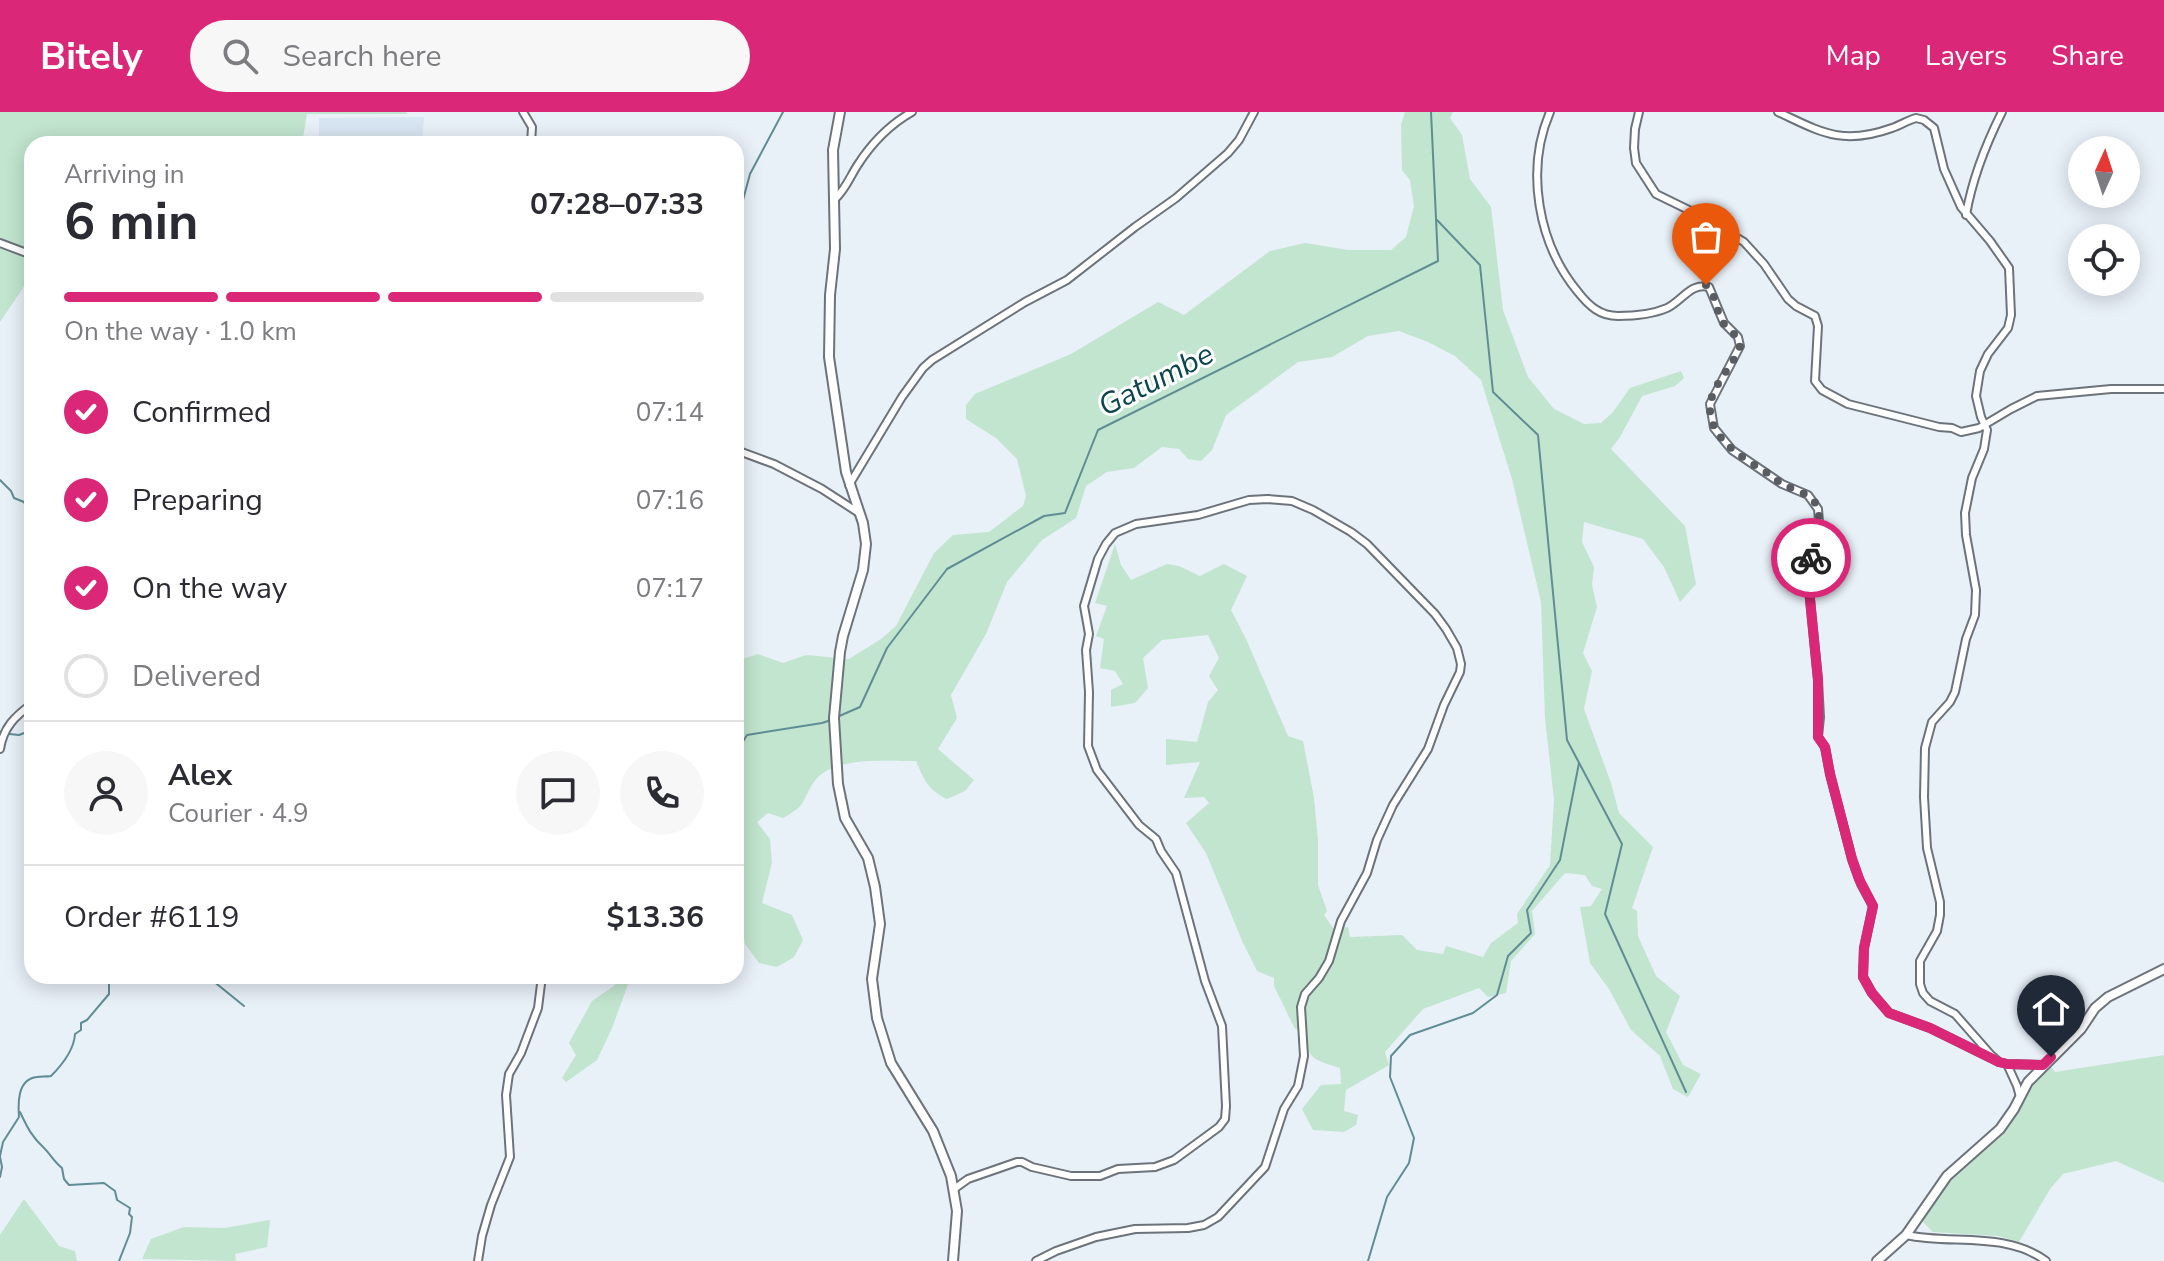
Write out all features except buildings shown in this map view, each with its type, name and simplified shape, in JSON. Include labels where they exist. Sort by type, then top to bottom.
[{"type":"main road","points":[[840,112],[833,141],[835,249],[829,309],[829,357],[849,485],[865,532],[866,554],[840,652],[834,718],[839,792],[845,818],[868,858],[875,887],[880,924],[872,979],[877,1018],[891,1063],[933,1131],[954,1189],[957,1211],[953,1261]]},
{"type":"main road","points":[[1877,1261],[1906,1235],[1951,1171],[2000,1129],[2028,1082],[2081,1029],[2095,1008],[2108,997],[2164,969]]},
{"type":"street","points":[[523,112],[532,127],[531,136]]},
{"type":"street","points":[[835,199],[870,148],[912,112]]},
{"type":"street","points":[[849,485],[923,368],[1025,302],[1067,280],[1176,198],[1228,153],[1254,112]]},
{"type":"street","points":[[1550,112],[1542,130],[1536,168],[1545,230],[1557,265],[1589,306],[1603,314],[1615,316],[1668,307],[1694,288],[1702,285],[1709,287],[1724,323],[1738,337],[1740,346],[1710,404],[1714,428],[1732,450],[1782,484],[1808,495],[1818,509],[1819,522],[1808,579],[1818,680],[1818,737],[1825,747],[1852,859],[1873,906],[1864,948],[1863,975],[1866,984],[1889,1013],[1930,1028],[2003,1063],[2043,1065]]},
{"type":"street","points":[[1639,112],[1635,129],[1636,163],[1656,194],[1744,242],[1788,299],[1815,316],[1818,332],[1814,380],[1822,390],[1848,404],[1961,432],[1979,428],[2037,396],[2111,389],[2164,389]]},
{"type":"street","points":[[1774,112],[1793,117],[1821,133],[1842,136],[1865,136],[1916,118],[1924,120],[1935,131],[1948,179],[1966,215],[2003,259],[2010,273],[2009,325],[1980,371],[1976,396],[1987,430],[1965,513],[1976,590],[1975,615],[1966,639],[1955,692],[1932,722],[1925,748],[1927,848],[1940,910],[1939,925],[1921,957],[1919,968],[1921,989],[1927,998],[1955,1014],[2003,1063],[2020,1097]]},
{"type":"street","points":[[1966,215],[1975,176],[2002,112]]},
{"type":"street","points":[[0,243],[24,252]]},
{"type":"street","points":[[744,453],[774,464],[822,489],[859,513]]},
{"type":"street","points":[[954,1189],[968,1179],[1017,1162],[1071,1176],[1100,1176],[1118,1169],[1155,1167],[1180,1156],[1225,1119],[1222,1026],[1205,981],[1176,873],[1156,839],[1139,825],[1097,770],[1089,751],[1086,650],[1089,634],[1084,606],[1102,551],[1115,533],[1126,528],[1148,521],[1198,515],[1249,500],[1292,501],[1313,510],[1367,544],[1423,600],[1457,648],[1461,664],[1459,677],[1444,705],[1428,749],[1401,789],[1384,823],[1367,873],[1337,931],[1329,961],[1302,999],[1303,1066],[1295,1092],[1284,1109],[1265,1167],[1218,1217],[1204,1225],[1135,1229],[1096,1237],[1036,1261]]},
{"type":"street","points":[[0,749],[8,725],[24,710]]},
{"type":"street","points":[[478,1261],[491,1205],[510,1157],[506,1095],[509,1074],[521,1053],[538,1008],[541,984]]},
{"type":"street","points":[[1906,1235],[2000,1243],[2020,1247],[2046,1261]]},
{"type":"shaded area","points":[[424,117],[423,136],[319,136],[319,118]]},
{"type":"green space","points":[[0,112],[406,112],[307,114],[303,136],[24,136],[24,286],[0,322]]},
{"type":"green space","points":[[1405,112],[1453,112],[1450,118],[1462,135],[1470,179],[1491,207],[1503,310],[1528,377],[1554,409],[1584,424],[1601,423],[1630,388],[1681,371],[1684,378],[1675,386],[1642,396],[1611,449],[1685,526],[1696,584],[1680,602],[1664,567],[1643,539],[1584,522],[1582,542],[1594,567],[1592,585],[1597,607],[1583,653],[1592,671],[1584,709],[1619,813],[1653,847],[1632,908],[1637,911],[1638,936],[1656,976],[1680,996],[1666,1032],[1683,1065],[1701,1074],[1688,1097],[1673,1089],[1660,1056],[1631,1030],[1609,989],[1590,963],[1580,907],[1591,906],[1602,889],[1592,886],[1585,875],[1565,873],[1532,911],[1535,934],[1511,961],[1506,993],[1488,997],[1479,988],[1423,1009],[1385,1052],[1389,1065],[1346,1090],[1344,1111],[1358,1115],[1356,1125],[1344,1132],[1313,1130],[1302,1109],[1321,1085],[1341,1084],[1340,1068],[1323,1062],[1309,1052],[1302,1030],[1295,1029],[1274,986],[1274,978],[1257,971],[1206,853],[1186,823],[1209,803],[1204,797],[1184,798],[1200,762],[1166,765],[1166,739],[1197,742],[1208,702],[1218,690],[1209,676],[1219,658],[1208,635],[1162,640],[1143,658],[1148,688],[1135,703],[1111,707],[1111,690],[1123,684],[1115,671],[1100,668],[1104,639],[1096,636],[1107,606],[1095,603],[1115,544],[1121,565],[1131,580],[1167,564],[1200,576],[1224,564],[1247,576],[1231,610],[1288,736],[1303,741],[1314,798],[1318,885],[1327,911],[1324,915],[1333,928],[1348,927],[1350,937],[1402,935],[1417,950],[1443,954],[1446,946],[1483,957],[1491,943],[1518,923],[1517,914],[1550,865],[1554,800],[1545,718],[1541,602],[1512,479],[1481,380],[1455,356],[1399,331],[1368,336],[1332,357],[1298,362],[1226,415],[1212,450],[1201,461],[1188,459],[1179,449],[1162,447],[1134,468],[1107,472],[1086,486],[1076,518],[1042,540],[1007,582],[986,634],[951,695],[957,718],[938,749],[974,780],[965,791],[947,799],[935,792],[927,784],[916,761],[847,764],[822,773],[800,806],[791,813],[783,818],[768,813],[757,822],[770,839],[772,863],[762,903],[792,915],[803,940],[794,957],[777,967],[759,963],[744,939],[744,658],[758,654],[783,663],[806,655],[849,659],[896,626],[934,553],[953,535],[989,532],[1023,506],[1026,496],[1017,459],[996,438],[966,419],[966,405],[975,394],[1071,354],[1158,302],[1184,315],[1270,251],[1305,243],[1348,250],[1391,250],[1406,237],[1414,206],[1410,180],[1402,170],[1401,125]]},
{"type":"green space","points":[[628,984],[597,1060],[566,1082],[562,1078],[576,1055],[569,1043],[592,1001],[615,985]]},
{"type":"green space","points":[[2164,1055],[2164,1183],[2116,1161],[2063,1174],[2050,1189],[2019,1242],[1998,1236],[1933,1232],[1921,1220],[1948,1179],[1995,1140],[2035,1079],[2049,1064],[2055,1072]]},
{"type":"green space","points":[[24,1199],[59,1246],[75,1251],[77,1261],[0,1261],[0,1235]]},
{"type":"green space","points":[[270,1220],[267,1247],[235,1254],[236,1261],[142,1259],[151,1239],[184,1227],[224,1228]]},
{"type":"waterway","points":[[744,196],[750,174],[783,112]]},
{"type":"waterway","name":"Gatumbe","points":[[837,717],[860,707],[887,648],[947,569],[1044,516],[1065,513],[1098,430],[1438,261],[1431,112]]},
{"type":"waterway","points":[[1437,220],[1480,265],[1493,392],[1538,435],[1567,740],[1622,844],[1605,914],[1686,1092]]},
{"type":"waterway","points":[[0,480],[14,498],[24,502]]},
{"type":"waterway","name":"Gatumbe","points":[[744,740],[747,735],[831,720]]},
{"type":"waterway","points":[[0,733],[24,733]]},
{"type":"waterway","points":[[1368,1261],[1387,1197],[1409,1163],[1414,1138],[1390,1077],[1391,1056],[1410,1035],[1473,1013],[1497,995],[1508,956],[1531,933],[1527,910],[1560,860],[1579,763]]},
{"type":"waterway","name":"Gatumbe","points":[[0,1156],[3,1142],[19,1117],[22,1087],[30,1079],[51,1076],[63,1062],[75,1034],[81,1030],[81,1023],[109,994],[109,984]]},
{"type":"waterway","points":[[217,984],[244,1006]]},
{"type":"waterway","points":[[20,1112],[33,1137],[62,1168],[69,1185],[104,1183],[115,1191],[117,1200],[130,1208],[130,1233],[119,1261]]},
{"type":"waterway","name":"Gatumbe","points":[[0,1157],[0,1177]]},
{"type":"way so far","points":[[1706,285],[1712,290],[1719,314],[1738,337],[1740,346],[1710,404],[1712,423],[1732,450],[1782,484],[1808,495],[1814,501],[1819,517],[1811,558]]},
{"type":"route","points":[[1811,558],[1808,579],[1818,680],[1818,737],[1825,747],[1852,859],[1873,906],[1864,948],[1863,975],[1866,984],[1889,1013],[1913,1020],[1999,1062],[2043,1065],[2051,1057]]}]
